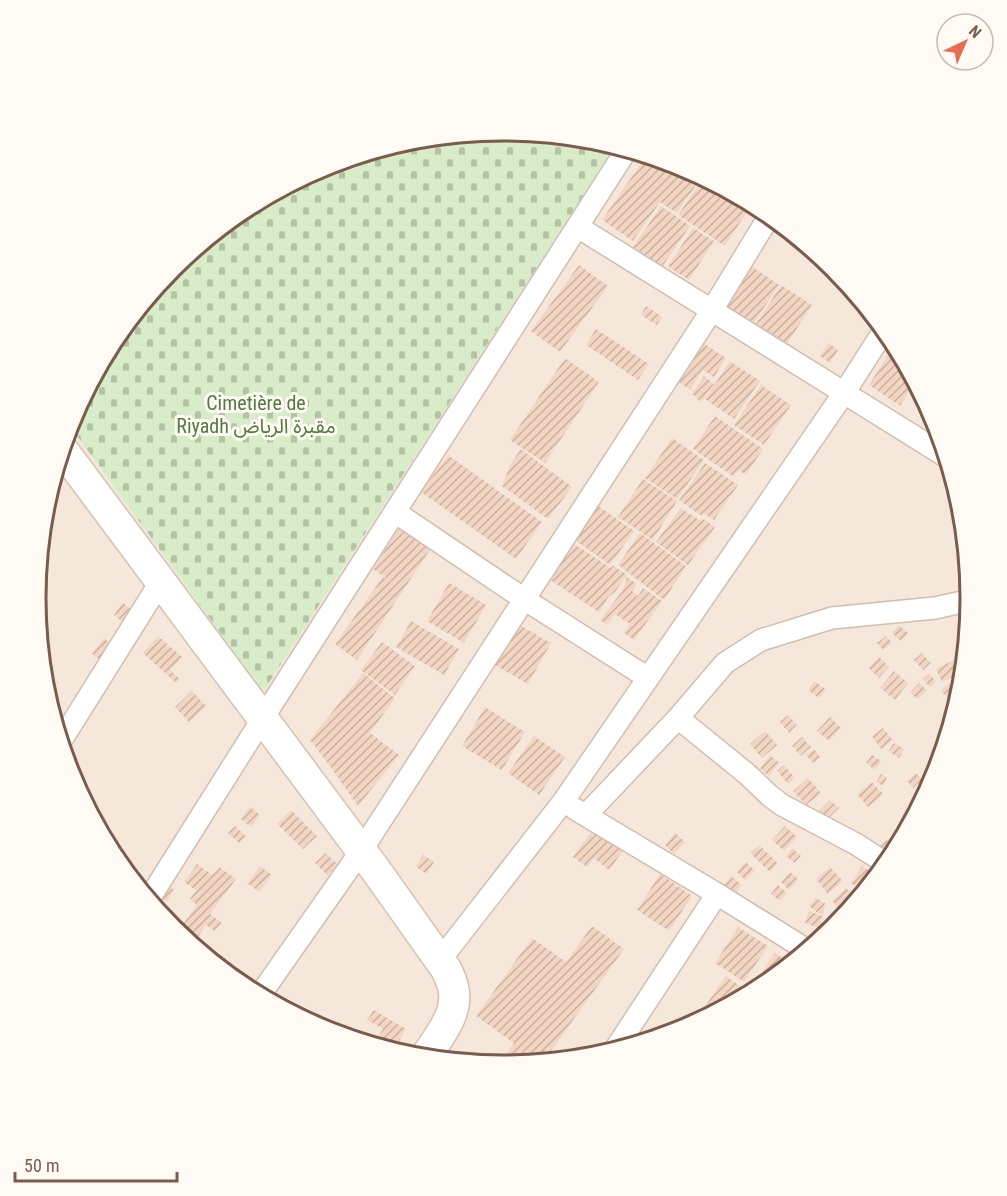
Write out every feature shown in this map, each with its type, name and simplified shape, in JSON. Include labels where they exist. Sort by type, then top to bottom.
[{"type":"street","points":[[153,891],[622,157]]},
{"type":"street","points":[[265,988],[361,851],[712,310],[765,223]]},
{"type":"street","points":[[578,227],[936,450]]},
{"type":"street","points":[[440,960],[563,802],[844,393],[879,338]]},
{"type":"street","points":[[68,461],[161,581],[446,969],[454,988],[455,1001],[448,1023],[431,1049]]},
{"type":"street","points":[[395,512],[524,599],[648,678]]},
{"type":"street","points":[[67,732],[161,581]]},
{"type":"street","points":[[586,815],[678,718],[725,663],[761,640],[832,618],[935,608],[960,602]]},
{"type":"street","points":[[678,718],[747,774],[770,796],[878,858]]},
{"type":"street","points":[[563,802],[800,946]]},
{"type":"street","points":[[622,1039],[717,894]]},
{"type":"shaded area","points":[[504,141],[563,145],[593,150],[650,165],[706,188],[732,202],[782,235],[805,254],[827,275],[866,320],[883,344],[913,396],[926,423],[945,480],[957,538],[960,568],[960,628],[957,658],[945,716],[936,745],[926,773],[899,827],[866,876],[847,899],[805,942],[782,961],[706,1008],[650,1031],[622,1039],[593,1046],[533,1054],[474,1054],[444,1051],[414,1046],[357,1031],[301,1008],[275,994],[225,961],[202,942],[180,921],[141,876],[124,852],[94,800],[81,773],[62,716],[50,658],[47,628],[47,568],[50,538],[62,480],[71,451],[81,423],[108,369],[141,320],[160,297],[202,254],[225,235],[301,188],[357,165],[385,157],[414,150],[474,142]]},
{"type":"green space","name":"Cimetière de Riyadh مقبرة الرياض","points":[[474,142],[533,142],[610,154],[263,692],[77,435],[108,369],[124,344],[141,320],[180,275],[225,235],[301,188],[357,165],[414,150]]},
{"type":"building","points":[[642,163],[697,184],[677,213],[660,202],[633,241],[602,220]]},
{"type":"building","points":[[699,185],[747,212],[725,246],[678,215]]},
{"type":"building","points":[[661,206],[690,226],[662,267],[633,247]]},
{"type":"building","points":[[693,228],[714,241],[689,280],[668,266]]},
{"type":"building","points":[[747,263],[779,285],[752,326],[720,305]]},
{"type":"building","points":[[579,265],[608,286],[560,352],[531,331]]},
{"type":"building","points":[[781,285],[812,305],[785,347],[754,327]]},
{"type":"building","points":[[646,306],[662,317],[657,325],[641,315]]},
{"type":"building","points":[[596,329],[649,364],[638,380],[586,345]]},
{"type":"building","points":[[697,339],[726,358],[714,377],[703,370],[690,390],[672,377]]},
{"type":"building","points":[[828,343],[838,350],[830,363],[820,356]]},
{"type":"building","points":[[889,353],[910,390],[900,406],[869,385]]},
{"type":"building","points":[[565,358],[599,382],[545,463],[510,440]]},
{"type":"building","points":[[730,361],[760,381],[734,419],[705,399]]},
{"type":"building","points":[[704,376],[714,384],[701,402],[692,394]]},
{"type":"building","points":[[761,385],[791,405],[764,445],[734,425]]},
{"type":"building","points":[[715,416],[763,449],[746,475],[738,470],[734,477],[693,449]]},
{"type":"building","points":[[672,438],[704,460],[677,499],[645,478]]},
{"type":"building","points":[[521,449],[572,487],[548,519],[502,486],[510,465]]},
{"type":"building","points":[[448,455],[542,522],[516,559],[421,492]]},
{"type":"building","points":[[705,463],[738,485],[714,520],[705,514],[700,515],[679,500]]},
{"type":"building","points":[[643,479],[677,501],[653,540],[618,517]]},
{"type":"building","points":[[592,502],[634,531],[610,565],[568,535]]},
{"type":"building","points":[[681,508],[715,527],[688,565],[656,542]]},
{"type":"building","points":[[400,527],[431,548],[357,660],[335,644],[383,577],[398,586],[373,569]]},
{"type":"building","points":[[640,533],[686,566],[664,600],[618,565]]},
{"type":"building","points":[[568,540],[611,568],[613,565],[627,575],[599,612],[544,576]]},
{"type":"building","points":[[627,577],[637,584],[632,591],[638,596],[643,588],[662,601],[634,640],[624,633],[630,624],[615,614],[607,625],[600,620],[623,590]]},
{"type":"building","points":[[449,583],[486,605],[464,643],[427,621]]},
{"type":"building","points":[[123,603],[137,614],[128,626],[114,615]]},
{"type":"building","points":[[411,621],[459,649],[444,675],[396,647]]},
{"type":"building","points":[[516,623],[551,643],[528,684],[493,664]]},
{"type":"building","points":[[899,625],[908,633],[901,641],[892,633]]},
{"type":"building","points":[[158,636],[182,657],[170,670],[180,679],[176,683],[143,653]]},
{"type":"building","points":[[886,636],[892,643],[883,650],[877,643]]},
{"type":"building","points":[[104,638],[115,647],[103,662],[92,654]]},
{"type":"building","points":[[382,642],[415,666],[395,695],[361,670]]},
{"type":"building","points":[[922,653],[931,663],[923,670],[914,660]]},
{"type":"building","points":[[879,657],[889,667],[879,678],[869,668]]},
{"type":"building","points":[[954,660],[956,664],[954,676],[942,682],[936,669]]},
{"type":"building","points":[[894,671],[908,683],[895,700],[880,688]]},
{"type":"building","points":[[363,673],[395,698],[370,733],[399,755],[358,806],[310,740]]},
{"type":"building","points":[[929,674],[936,681],[930,687],[923,679]]},
{"type":"building","points":[[815,681],[826,690],[819,698],[808,690]]},
{"type":"building","points":[[919,683],[927,690],[918,699],[910,693]]},
{"type":"building","points":[[949,683],[952,685],[948,698],[941,691]]},
{"type":"building","points":[[192,691],[206,706],[189,722],[175,707]]},
{"type":"building","points":[[485,707],[525,732],[502,770],[462,746]]},
{"type":"building","points":[[788,715],[797,725],[789,733],[780,722]]},
{"type":"building","points":[[830,717],[841,728],[829,741],[817,731]]},
{"type":"building","points":[[883,728],[893,740],[881,749],[872,736]]},
{"type":"building","points":[[765,731],[777,745],[762,758],[750,744]]},
{"type":"building","points":[[534,736],[565,757],[539,795],[508,773]]},
{"type":"building","points":[[802,737],[811,747],[801,756],[792,746]]},
{"type":"building","points":[[894,743],[904,749],[899,758],[888,751]]},
{"type":"building","points":[[814,749],[820,757],[813,763],[806,755]]},
{"type":"building","points":[[770,755],[779,763],[769,776],[760,768]]},
{"type":"building","points":[[872,755],[881,761],[875,770],[866,763]]},
{"type":"building","points":[[784,765],[795,778],[788,784],[777,771]]},
{"type":"building","points":[[916,773],[922,780],[913,788],[907,781]]},
{"type":"building","points":[[881,774],[887,778],[883,786],[876,782]]},
{"type":"building","points":[[808,778],[821,793],[806,805],[793,791]]},
{"type":"building","points":[[872,782],[883,794],[868,807],[857,794]]},
{"type":"building","points":[[830,800],[839,808],[826,821],[817,813]]},
{"type":"building","points":[[250,807],[260,815],[251,827],[241,819]]},
{"type":"building","points":[[291,810],[317,836],[303,849],[277,824]]},
{"type":"building","points":[[235,826],[246,836],[239,843],[228,833]]},
{"type":"building","points":[[596,826],[625,848],[609,870],[594,858],[587,867],[573,857]]},
{"type":"building","points":[[785,826],[797,837],[784,851],[772,840]]},
{"type":"building","points":[[675,833],[685,842],[674,854],[665,845]]},
{"type":"building","points":[[887,840],[889,843],[883,852],[879,847]]},
{"type":"building","points":[[759,845],[778,863],[770,872],[750,853]]},
{"type":"building","points":[[792,848],[801,856],[794,863],[786,856]]},
{"type":"building","points":[[326,853],[338,865],[328,876],[315,863]]},
{"type":"building","points":[[423,855],[434,862],[427,874],[416,867]]},
{"type":"building","points":[[746,862],[755,871],[745,880],[737,872]]},
{"type":"building","points":[[197,864],[212,875],[219,867],[236,879],[210,914],[222,923],[215,931],[206,925],[197,938],[183,924],[197,905],[190,899],[196,890],[184,882]]},
{"type":"building","points":[[260,866],[272,875],[259,892],[247,883]]},
{"type":"building","points":[[862,866],[870,871],[857,887],[851,883]]},
{"type":"building","points":[[830,867],[843,881],[828,894],[816,879]]},
{"type":"building","points":[[790,872],[798,879],[789,890],[781,882]]},
{"type":"building","points":[[660,874],[692,896],[669,931],[637,910]]},
{"type":"building","points":[[731,876],[742,885],[731,898],[721,889]]},
{"type":"building","points":[[165,884],[174,890],[167,902],[158,896]]},
{"type":"building","points":[[778,885],[787,893],[780,901],[771,894]]},
{"type":"building","points":[[846,888],[852,894],[839,908],[832,901]]},
{"type":"building","points":[[816,898],[825,903],[823,914],[809,906]]},
{"type":"building","points":[[809,911],[823,916],[819,928],[805,923]]},
{"type":"building","points":[[592,926],[624,949],[550,1052],[505,1055],[514,1043],[476,1016],[532,938],[566,962]]},
{"type":"building","points":[[738,927],[768,946],[744,982],[715,963]]},
{"type":"building","points":[[775,953],[784,959],[782,961],[758,977]]},
{"type":"building","points":[[726,976],[742,988],[708,1007],[706,1005]]},
{"type":"building","points":[[374,1010],[406,1029],[398,1042],[379,1035],[383,1029],[367,1020]]}]
